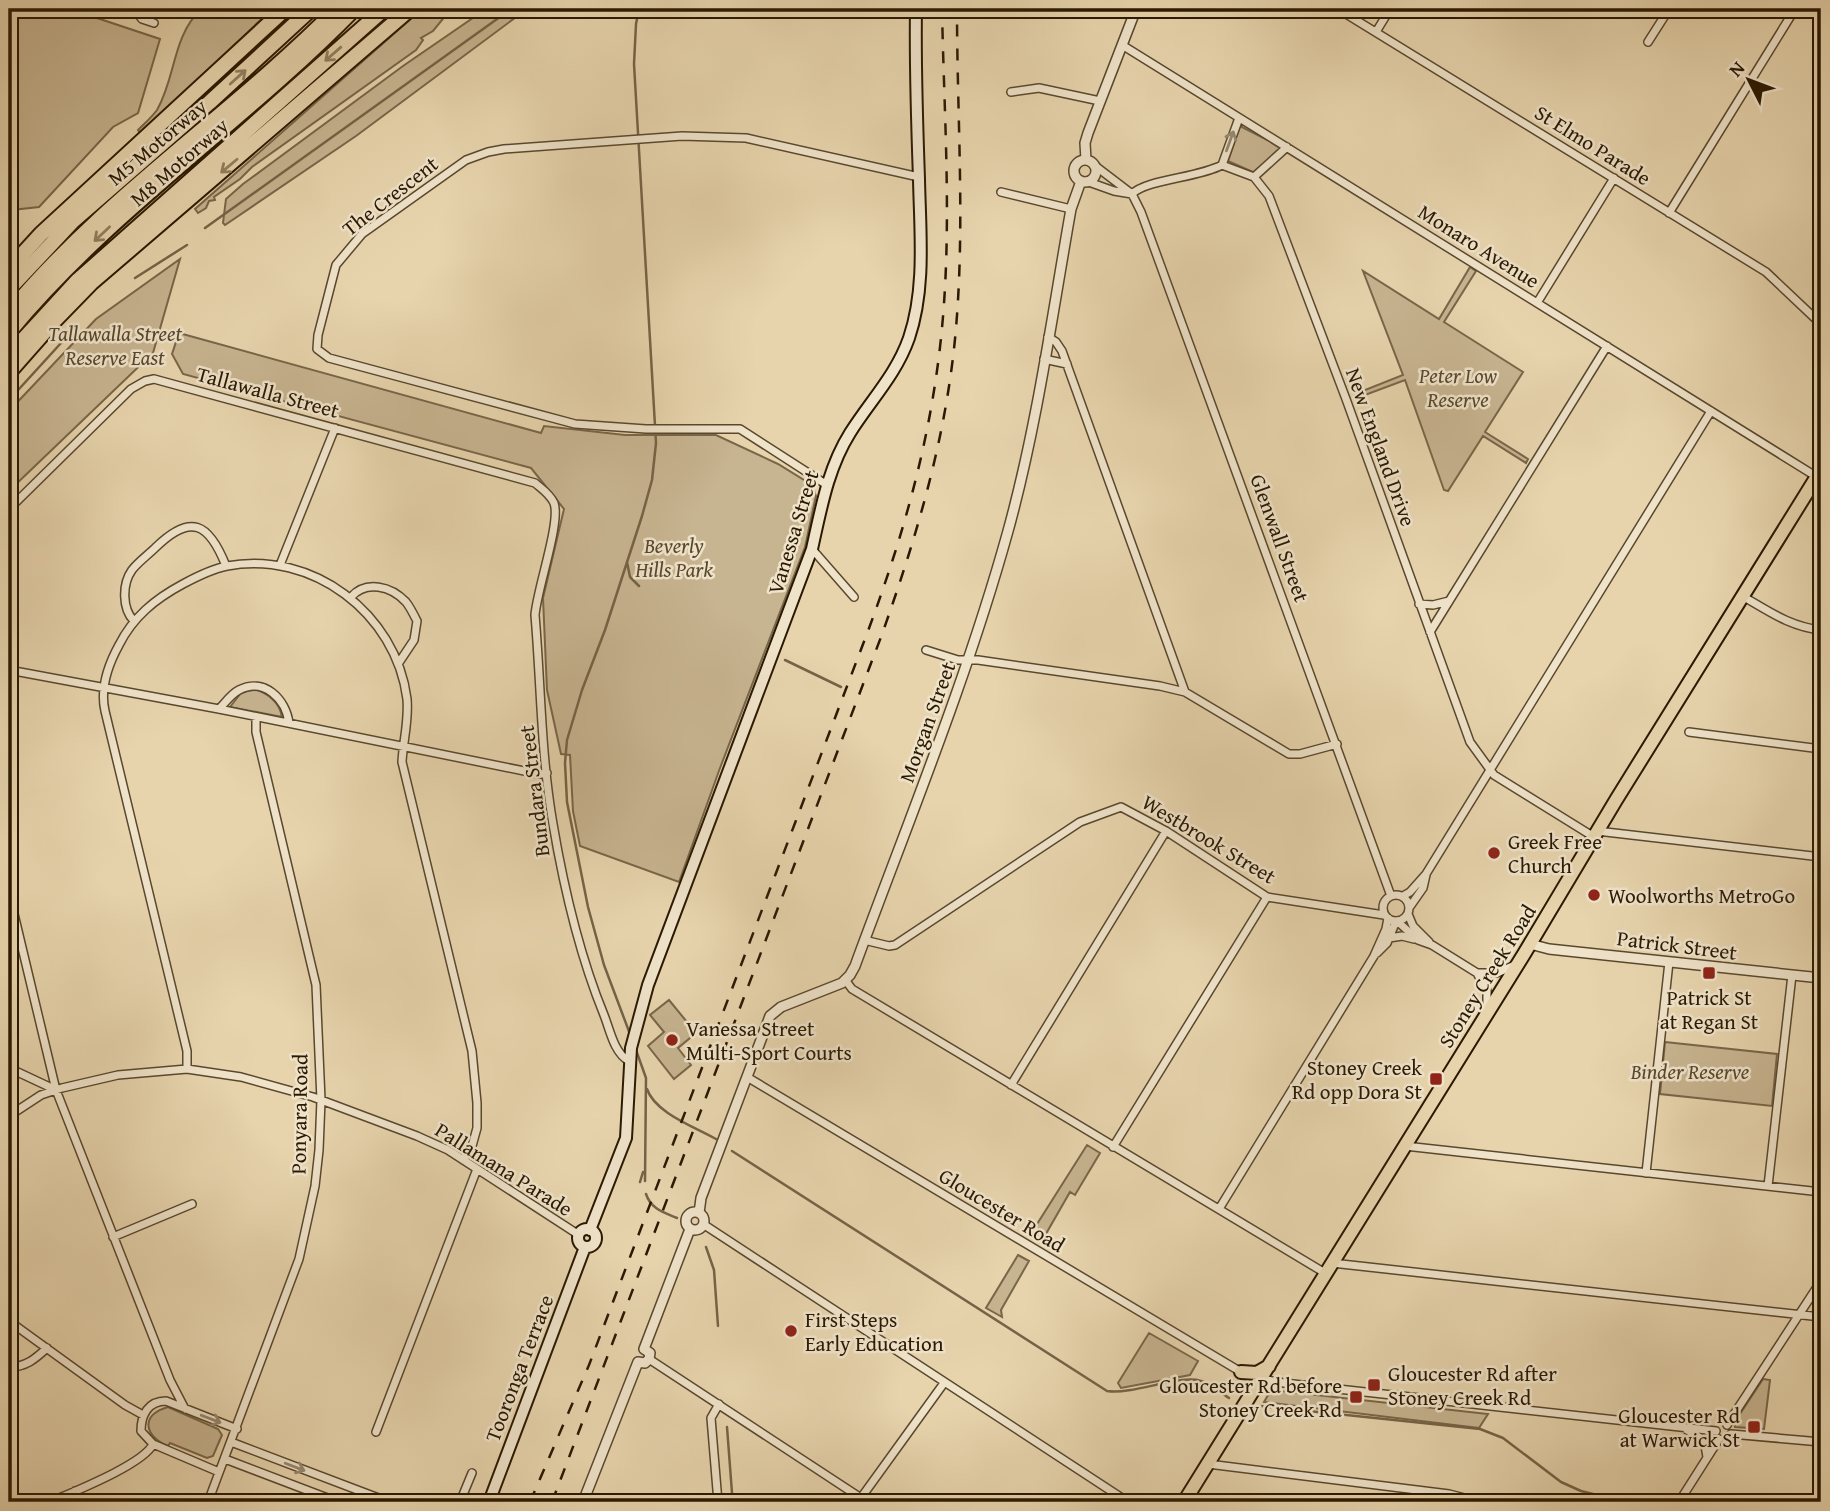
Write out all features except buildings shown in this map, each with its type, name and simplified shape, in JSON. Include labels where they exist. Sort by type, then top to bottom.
[{"type":"highway","points":[[9,269],[41,234],[285,9]]},
{"type":"highway","name":"M8 Motorway","points":[[9,289],[73,221],[249,67],[310,9]]},
{"type":"highway","name":"M5 Motorway","points":[[9,313],[82,235],[221,116],[337,9]]},
{"type":"highway","name":"M5 Motorway","points":[[9,332],[92,243],[274,84],[354,9]]},
{"type":"highway","name":"M8 Motorway","points":[[9,355],[77,281],[384,9]]},
{"type":"highway","points":[[9,372],[91,283],[410,9]]},
{"type":"main road","name":"Vanessa Street","points":[[629,1061],[648,985],[813,549],[827,485],[849,433],[887,383],[900,361],[918,304],[919,177],[915,9]]},
{"type":"main road","name":"Stoney Creek Road","points":[[1184,1502],[1819,473]]},
{"type":"main road","points":[[590,1230],[626,1138],[629,1061]]},
{"type":"main road","points":[[590,1230],[595,1239],[593,1244],[585,1247],[579,1242],[579,1235],[590,1230]]},
{"type":"main road","name":"Tooronga Terrace","points":[[489,1502],[585,1247]]},
{"type":"main road","points":[[1241,1372],[1257,1373],[1269,1366]]},
{"type":"main road","points":[[1241,1372],[1253,1393]]},
{"type":"street","points":[[134,9],[142,19],[154,23]]},
{"type":"street","points":[[1084,181],[1095,175],[1085,143],[1136,9]]},
{"type":"street","name":"St Elmo Parade","points":[[1338,9],[1766,272],[1821,324]]},
{"type":"street","points":[[1376,32],[1390,9]]},
{"type":"street","points":[[1648,42],[1669,9]]},
{"type":"street","points":[[1669,213],[1795,9]]},
{"type":"street","name":"Monaro Avenue","points":[[1122,45],[1711,411],[1819,473]]},
{"type":"street","points":[[1011,92],[1039,88],[1100,101]]},
{"type":"street","points":[[1132,194],[1090,162],[1079,162],[1074,167],[1074,175],[1084,181],[1132,194],[1141,187],[1210,171],[1222,165],[1239,118]]},
{"type":"street","name":"The Crescent","points":[[827,485],[740,429],[650,429],[575,424],[329,358],[317,349],[318,335],[336,265],[362,234],[466,160],[504,149],[682,136],[746,138],[919,177]]},
{"type":"street","points":[[1222,165],[1254,177],[1287,147]]},
{"type":"street","name":"New England Drive","points":[[1254,177],[1265,188],[1272,204],[1346,399],[1464,729],[1476,753],[1489,770]]},
{"type":"street","points":[[1537,303],[1614,178]]},
{"type":"street","name":"Morgan Street","points":[[845,981],[855,966],[969,660],[1012,519],[1072,209],[1084,181]]},
{"type":"street","points":[[1001,192],[1072,209]]},
{"type":"street","name":"Glenwall Street","points":[[1132,194],[1141,212],[1391,895]]},
{"type":"street","points":[[1048,337],[1059,346],[1067,364],[1185,692]]},
{"type":"street","points":[[1430,632],[1607,346]]},
{"type":"street","points":[[1044,359],[1067,364]]},
{"type":"street","name":"Tallawalla Street","points":[[9,509],[131,389],[154,379],[535,483],[548,494],[554,504]]},
{"type":"street","points":[[1403,897],[1426,874],[1711,411]]},
{"type":"street","points":[[280,565],[335,428]]},
{"type":"street","name":"Bundara Street","points":[[554,504],[556,517],[535,615],[547,773],[559,856],[588,972],[615,1044],[622,1057],[629,1061]]},
{"type":"street","points":[[134,621],[128,614],[126,605],[127,580],[132,570],[169,534],[182,527],[195,527],[205,532],[219,548],[226,566]]},
{"type":"street","points":[[813,549],[854,597]]},
{"type":"street","points":[[187,1069],[187,1051],[104,711],[103,689],[113,657],[134,621],[166,593],[226,566],[280,565],[314,576],[351,597],[381,630],[398,664],[408,713],[402,762],[472,1051],[477,1128],[472,1146],[463,1160]]},
{"type":"street","points":[[351,597],[356,591],[368,587],[388,589],[406,602],[417,621],[414,640],[398,664]]},
{"type":"street","points":[[1744,597],[1784,621],[1821,630]]},
{"type":"street","points":[[1419,604],[1433,605],[1449,601]]},
{"type":"street","points":[[926,650],[958,660],[1147,684],[1185,692],[1289,754],[1300,754],[1337,744]]},
{"type":"street","points":[[9,670],[219,709],[539,774],[547,773]]},
{"type":"street","points":[[219,709],[237,691],[253,685],[266,688],[280,699],[288,713],[289,723]]},
{"type":"street","name":"Ponyara Road","points":[[208,1502],[299,1259],[315,1186],[321,1100],[316,985],[256,732],[256,717]]},
{"type":"street","points":[[1689,732],[1821,749]]},
{"type":"street","points":[[1489,770],[1499,779],[1595,834],[1821,857]]},
{"type":"street","name":"Westbrook Street","points":[[864,940],[895,945],[1080,822],[1121,807],[1166,831],[1267,897],[1367,912],[1391,919]]},
{"type":"street","points":[[1012,1086],[1166,831]]},
{"type":"street","points":[[1219,1209],[1374,956],[1391,919],[1408,911],[1423,888],[1426,874]]},
{"type":"street","points":[[9,893],[56,1090],[170,1380],[185,1409]]},
{"type":"street","points":[[1403,897],[1391,895],[1383,906],[1391,919],[1418,940]]},
{"type":"street","points":[[1113,1147],[1267,897]]},
{"type":"street","points":[[1403,897],[1413,926],[1432,945]]},
{"type":"street","name":"Westbrook Street","points":[[1367,912],[1383,906]]},
{"type":"street","points":[[1390,939],[1391,919]]},
{"type":"street","points":[[1374,956],[1390,939],[1405,936],[1432,945],[1477,973],[1487,991],[1486,1015]]},
{"type":"street","name":"Patrick Street","points":[[1530,944],[1549,949],[1821,978]]},
{"type":"street","points":[[1477,973],[1497,972],[1518,962]]},
{"type":"street","points":[[1646,1173],[1669,962]]},
{"type":"street","points":[[1768,1186],[1792,975]]},
{"type":"street","points":[[699,1213],[701,1198],[765,1026],[775,1010],[845,981],[852,989],[1113,1147],[1328,1268],[1821,1317]]},
{"type":"street","points":[[9,1068],[56,1090]]},
{"type":"street","name":"Pallamana Parade","points":[[9,1116],[41,1095],[118,1075],[187,1069],[241,1077],[321,1100],[417,1136],[463,1160],[579,1235]]},
{"type":"street","name":"Gloucester Road","points":[[747,1077],[1241,1372]]},
{"type":"street","points":[[1405,1146],[1821,1192]]},
{"type":"street","points":[[376,1432],[471,1178],[477,1169]]},
{"type":"street","points":[[113,1237],[192,1204]]},
{"type":"street","points":[[704,1224],[697,1230],[690,1229],[686,1217],[690,1213],[699,1213],[703,1216],[704,1224],[1128,1502]]},
{"type":"street","points":[[583,1502],[638,1362],[636,1353],[644,1349],[690,1229]]},
{"type":"street","points":[[1727,1426],[1821,1281]]},
{"type":"street","points":[[9,1321],[125,1405],[143,1415]]},
{"type":"street","points":[[9,1367],[23,1366],[47,1348]]},
{"type":"street","points":[[638,1362],[645,1363],[649,1359],[650,1353],[644,1349]]},
{"type":"street","points":[[649,1359],[862,1501],[944,1383]]},
{"type":"street","points":[[1261,1379],[1674,1426],[1717,1435],[1726,1440],[1731,1434]]},
{"type":"street","points":[[166,1401],[170,1380]]},
{"type":"street","points":[[219,1472],[146,1439],[141,1431],[143,1415],[150,1405],[157,1401],[166,1401],[237,1429]]},
{"type":"street","points":[[718,1502],[711,1418],[719,1404]]},
{"type":"street","points":[[1679,1502],[1708,1457],[1720,1425],[1727,1426]]},
{"type":"street","points":[[1674,1426],[1702,1437],[1706,1443],[1708,1457]]},
{"type":"street","points":[[1727,1426],[1731,1434]]},
{"type":"street","points":[[1731,1434],[1821,1442]]},
{"type":"street","points":[[232,1443],[389,1502]]},
{"type":"street","points":[[50,1502],[130,1464],[147,1454],[153,1444]]},
{"type":"street","points":[[225,1459],[338,1502]]},
{"type":"street","points":[[1208,1464],[1448,1494],[1480,1502]]},
{"type":"street","points":[[460,1502],[472,1473]]},
{"type":"street","points":[[75,1491],[77,1502]]},
{"type":"green space","points":[[9,9],[96,9],[94,17],[160,39],[138,113],[113,127],[39,207],[12,210],[9,213]]},
{"type":"green space","points":[[201,9],[272,9],[141,134],[138,130],[155,113],[163,97],[185,32]]},
{"type":"green space","points":[[422,9],[451,9],[433,31],[421,38],[423,40],[416,50],[252,167],[198,213],[195,209]]},
{"type":"green space","points":[[486,9],[527,9],[356,136],[225,225],[223,223],[226,199],[243,184],[403,66]]},
{"type":"green space","points":[[1240,126],[1281,147],[1255,173],[1228,161]]},
{"type":"green space","name":"Tallawalla Street Reserve East","points":[[180,259],[153,353],[9,489],[9,411],[96,319]]},
{"type":"green space","name":"Peter Low Reserve","points":[[1470,267],[1476,271],[1444,322],[1523,372],[1485,432],[1528,459],[1526,463],[1483,436],[1448,491],[1444,490],[1405,380],[1357,398],[1355,394],[1403,375],[1363,271],[1439,319]]},
{"type":"green space","name":"Beverly Hills Park","points":[[179,333],[541,433],[544,426],[625,435],[716,435],[778,464],[812,485],[816,496],[805,547],[679,882],[580,846],[573,811],[570,755],[561,754],[547,690],[543,598],[564,509],[531,468],[183,374],[172,354]]},
{"type":"green space","points":[[254,689],[272,699],[279,707],[282,717],[230,707],[241,693]]},
{"type":"green space","name":"Vanessa Street Multi-Sport Courts","points":[[669,1000],[696,1033],[678,1048],[691,1065],[674,1079],[648,1046],[664,1032],[650,1015]]},
{"type":"green space","name":"Binder Reserve","points":[[1665,1042],[1777,1054],[1772,1106],[1660,1094]]},
{"type":"green space","points":[[1087,1145],[1100,1153],[1075,1195],[1070,1192],[1043,1239],[1032,1232]]},
{"type":"green space","points":[[1018,1255],[1029,1261],[1001,1310],[1002,1317],[986,1308]]},
{"type":"green space","points":[[1149,1333],[1198,1361],[1190,1375],[1121,1388],[1118,1383]]},
{"type":"green space","points":[[1763,1379],[1770,1380],[1764,1429],[1735,1427],[1734,1423]]},
{"type":"green space","points":[[1271,1390],[1488,1414],[1479,1428],[1264,1402]]},
{"type":"green space","points":[[168,1407],[218,1429],[222,1435],[213,1456],[207,1458],[170,1443],[168,1446],[154,1437],[148,1426],[149,1420]]},
{"type":"waterway","points":[[205,228],[511,9]]},
{"type":"waterway","points":[[630,1034],[604,965],[588,907],[567,802],[565,763],[567,740],[582,690],[605,630],[642,516],[652,480],[656,443],[634,64],[639,9]]},
{"type":"waterway","points":[[135,278],[187,245]]},
{"type":"waterway","points":[[9,400],[72,331]]},
{"type":"waterway","points":[[627,562],[630,577],[639,586]]},
{"type":"waterway","points":[[785,660],[841,687]]},
{"type":"waterway","points":[[636,1050],[646,1078],[645,1181]]},
{"type":"waterway","points":[[647,1089],[651,1098],[667,1112],[716,1139]]},
{"type":"waterway","points":[[732,1151],[1107,1391],[1192,1380],[1208,1384],[1229,1398]]},
{"type":"waterway","points":[[640,1182],[643,1172]]},
{"type":"waterway","points":[[646,1194],[654,1207],[677,1218]]},
{"type":"waterway","points":[[706,1247],[714,1270],[718,1326]]},
{"type":"waterway","points":[[1260,1406],[1480,1429],[1503,1438],[1561,1482],[1581,1491],[1625,1502]]},
{"type":"waterway","points":[[727,1427],[732,1493]]},
{"type":"railway","points":[[530,1502],[589,1365],[868,631],[905,519],[931,406],[945,288],[946,168],[942,9]]},
{"type":"railway","points":[[552,1502],[881,637],[929,485],[952,368],[959,288],[957,9]]},
{"type":"place","name":"Greek Free Church","points":[[1494,853]]},
{"type":"place","name":"Woolworths MetroGo","points":[[1594,895]]},
{"type":"place","name":"Patrick St at Regan St","points":[[1709,973]]},
{"type":"place","name":"Vanessa Street Multi-Sport Courts","points":[[672,1040]]},
{"type":"place","name":"Stoney Creek Rd opp Dora St","points":[[1436,1079]]},
{"type":"place","name":"First Steps Early Education","points":[[791,1331]]},
{"type":"place","name":"Gloucester Rd after Stoney Creek Rd","points":[[1374,1385]]},
{"type":"place","name":"Gloucester Rd before Stoney Creek Rd","points":[[1356,1397]]},
{"type":"place","name":"Gloucester Rd at Warwick St","points":[[1754,1427]]}]
